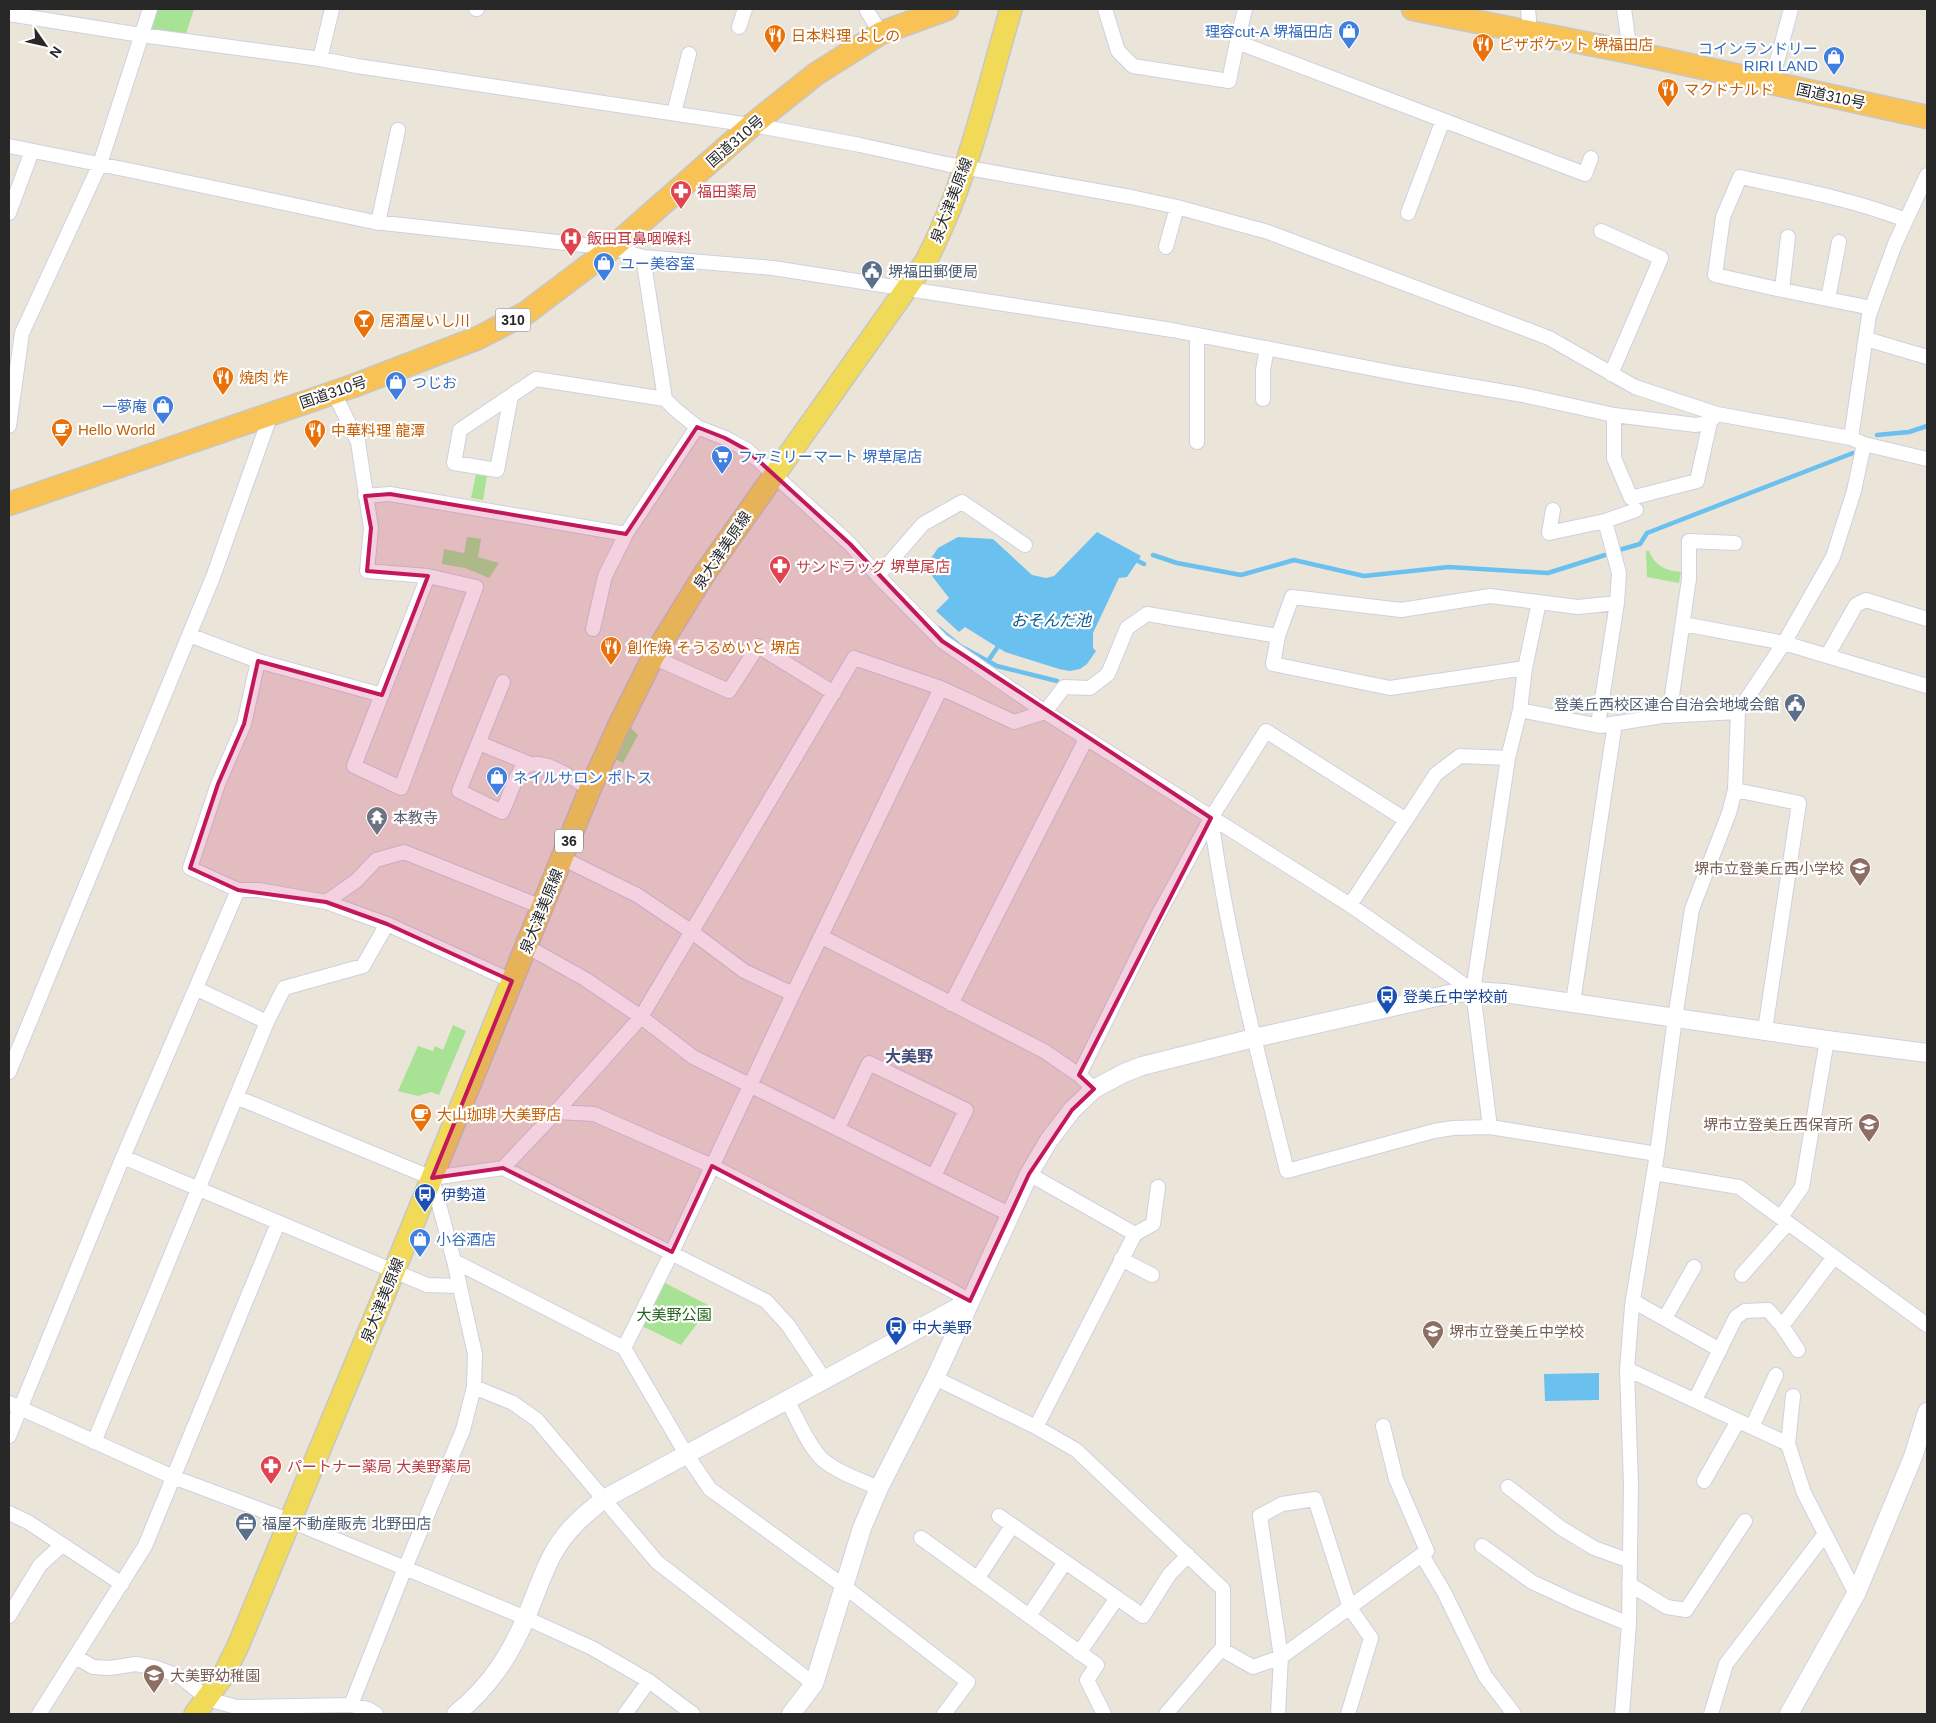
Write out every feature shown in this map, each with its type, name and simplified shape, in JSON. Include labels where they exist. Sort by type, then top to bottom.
[{"type":"highway","name":"国道310号","points":[[9,504],[334,393],[486,334],[526,313],[612,248],[758,126],[816,74],[881,34],[947,9]]},
{"type":"highway","name":"国道310号","points":[[1413,9],[1630,52],[1927,117]]},
{"type":"main road","name":"泉大津美原線","points":[[208,1709],[238,1646],[291,1521],[590,789],[620,723],[653,657],[705,573],[926,261],[941,231],[960,183],[1011,9]]},
{"type":"street","points":[[9,426],[22,333],[57,253],[100,164],[150,9]]},
{"type":"street","points":[[320,59],[332,9]]},
{"type":"street","points":[[739,27],[745,9]]},
{"type":"street","points":[[1105,9],[1118,51],[1133,66],[1229,81],[1245,9]]},
{"type":"street","points":[[1528,9],[1530,32]]},
{"type":"street","points":[[1624,9],[1630,52]]},
{"type":"street","points":[[1771,84],[1790,9]]},
{"type":"street","points":[[863,10],[881,34]]},
{"type":"street","points":[[9,14],[758,126],[1177,207],[1268,232],[1549,338],[1635,387],[1714,418],[1858,441],[1927,459]]},
{"type":"street","points":[[1237,42],[1585,174],[1590,158]]},
{"type":"street","points":[[674,114],[689,54]]},
{"type":"street","points":[[1408,213],[1443,120]]},
{"type":"street","points":[[378,223],[398,130]]},
{"type":"street","points":[[9,146],[378,223],[612,248],[643,257],[773,268],[1197,335],[1522,395],[1614,415],[1696,426],[1714,418]]},
{"type":"street","points":[[9,213],[32,151]]},
{"type":"street","points":[[1622,1714],[1630,1584],[1631,1485],[1627,1369],[1633,1301],[1657,1154],[1692,909],[1729,813],[1735,790],[1738,712],[1784,643],[1833,557],[1854,491],[1866,339],[1872,308],[1906,220],[1927,176]]},
{"type":"street","points":[[1872,308],[1715,275],[1723,217],[1740,177],[1876,208],[1906,220]]},
{"type":"street","points":[[1166,247],[1177,207]]},
{"type":"street","points":[[1601,231],[1661,258],[1611,374]]},
{"type":"street","points":[[1782,290],[1788,237]]},
{"type":"street","points":[[1828,299],[1839,242]]},
{"type":"street","points":[[643,257],[665,399]]},
{"type":"street","points":[[1197,335],[1197,442]]},
{"type":"street","points":[[1866,339],[1927,357]]},
{"type":"street","points":[[1263,399],[1263,370],[1267,348]]},
{"type":"street","points":[[511,396],[497,470],[454,463],[460,430],[536,379],[665,399],[697,427],[726,438],[747,450],[775,473],[850,544],[878,576],[942,641],[1086,739],[1350,905],[1473,992]]},
{"type":"street","points":[[334,393],[358,442],[371,528],[367,571],[428,576],[476,587],[401,788],[354,766],[428,576]]},
{"type":"street","points":[[9,1072],[213,577],[271,414]]},
{"type":"street","points":[[1614,415],[1614,458],[1632,498],[1697,481],[1714,418]]},
{"type":"street","points":[[593,629],[605,576],[626,534],[697,427]]},
{"type":"street","points":[[366,496],[390,494],[626,534]]},
{"type":"street","points":[[878,576],[923,524],[962,502],[1026,545]]},
{"type":"street","points":[[1553,510],[1549,533],[1605,521],[1636,510]]},
{"type":"street","points":[[1598,725],[1617,603],[1619,573],[1605,521]]},
{"type":"street","points":[[1669,716],[1689,572],[1689,541],[1735,543]]},
{"type":"street","points":[[1525,668],[1390,688],[1273,664],[1278,636],[1292,597],[1401,610],[1490,596],[1578,607],[1617,603]]},
{"type":"street","points":[[1827,656],[1856,605],[1866,600],[1927,620]]},
{"type":"street","points":[[1490,1127],[1473,992],[1508,758],[1520,710],[1525,668],[1540,602]]},
{"type":"street","points":[[503,1168],[641,1017],[854,658],[941,688],[1014,722],[1045,712],[1064,687],[1090,688],[1108,674],[1128,628],[1147,614],[1278,636]]},
{"type":"street","points":[[1682,624],[1784,643],[1927,686]]},
{"type":"street","points":[[189,635],[258,662],[382,695]]},
{"type":"street","points":[[653,657],[729,691],[758,646],[834,693]]},
{"type":"street","points":[[258,662],[244,724],[218,784],[190,868],[238,890],[259,890],[326,902],[387,924],[512,981]]},
{"type":"street","points":[[504,682],[459,791],[502,812],[521,770],[530,764]]},
{"type":"street","points":[[624,1348],[672,1252],[793,994],[941,688]]},
{"type":"street","points":[[1520,710],[1598,725],[1669,716],[1738,712]]},
{"type":"street","points":[[1573,1002],[1615,723]]},
{"type":"street","points":[[1080,1075],[1157,917],[1211,818],[1266,731],[1406,820]]},
{"type":"street","points":[[951,1004],[1086,739]]},
{"type":"street","points":[[478,743],[530,764],[540,763],[551,767],[590,789]]},
{"type":"street","points":[[1350,905],[1436,774],[1460,756],[1508,758]]},
{"type":"street","points":[[1735,790],[1799,803],[1765,1030]]},
{"type":"street","points":[[1211,818],[1217,864],[1254,1038],[1287,1171],[1434,1131],[1453,1128],[1490,1127],[1657,1154]]},
{"type":"street","points":[[326,902],[356,881],[376,860],[404,852],[542,907]]},
{"type":"street","points":[[562,858],[637,895],[692,932],[744,971],[793,994]]},
{"type":"street","points":[[9,1436],[14,1406],[197,990],[238,890]]},
{"type":"street","points":[[94,1442],[266,1022],[284,988],[362,966],[387,924]]},
{"type":"street","points":[[822,937],[1044,1051],[1080,1075],[1094,1089]]},
{"type":"street","points":[[526,946],[585,979],[641,1017],[693,1057],[1009,1214]]},
{"type":"street","points":[[197,990],[266,1022]]},
{"type":"street","points":[[791,1714],[814,1684],[862,1528],[879,1488],[934,1378],[1009,1214],[1049,1140],[1072,1110],[1094,1089],[1142,1066],[1254,1038],[1450,994],[1473,992],[1504,993],[1573,1002],[1927,1053]]},
{"type":"street","points":[[1742,1275],[1785,1220],[1802,1187],[1827,1040]]},
{"type":"street","points":[[838,1128],[870,1063],[966,1110],[934,1176]]},
{"type":"street","points":[[236,1097],[432,1178],[503,1168],[766,1301],[788,1325],[824,1379]]},
{"type":"street","points":[[556,1112],[594,1114],[712,1166],[970,1301]]},
{"type":"street","points":[[123,1157],[427,1285],[459,1286]]},
{"type":"street","points":[[1654,1173],[1739,1186],[1927,1325]]},
{"type":"street","points":[[1029,1174],[1134,1234]]},
{"type":"street","points":[[351,1705],[405,1568],[463,1430],[474,1387],[474,1354],[454,1261],[432,1178]]},
{"type":"street","points":[[1036,1427],[1134,1234],[1153,1224],[1158,1188]]},
{"type":"street","points":[[39,1714],[145,1546],[278,1222]]},
{"type":"street","points":[[1782,1326],[1834,1257]]},
{"type":"street","points":[[1121,1259],[1152,1275]]},
{"type":"street","points":[[454,1261],[624,1348],[686,1454],[710,1488],[845,1587],[968,1682],[944,1714]]},
{"type":"street","points":[[1665,1318],[1694,1266]]},
{"type":"street","points":[[456,1714],[476,1698],[494,1676],[511,1648],[554,1552],[569,1531],[604,1499],[970,1301]]},
{"type":"street","points":[[1633,1301],[1720,1350]]},
{"type":"street","points":[[1695,1400],[1736,1317],[1746,1311],[1768,1310],[1782,1326],[1798,1350]]},
{"type":"street","points":[[1627,1369],[1788,1444]]},
{"type":"street","points":[[1752,1427],[1776,1375]]},
{"type":"street","points":[[934,1378],[1036,1427],[1076,1450],[1223,1589],[1223,1647],[1166,1714]]},
{"type":"street","points":[[474,1387],[513,1403],[537,1420],[657,1562],[814,1684]]},
{"type":"street","points":[[1793,1396],[1788,1444],[1804,1493],[1856,1594]]},
{"type":"street","points":[[787,1400],[807,1438],[822,1459],[843,1473],[879,1488]]},
{"type":"street","points":[[14,1406],[173,1477],[291,1521],[526,1618],[592,1648],[649,1681],[693,1714]]},
{"type":"street","points":[[1789,1714],[1856,1594],[1913,1457],[1927,1412]]},
{"type":"street","points":[[1704,1481],[1738,1420]]},
{"type":"street","points":[[1221,1648],[1253,1667],[1281,1657],[1427,1551],[1396,1479],[1383,1426]]},
{"type":"street","points":[[1508,1487],[1561,1528],[1594,1548],[1630,1560]]},
{"type":"street","points":[[1278,1714],[1281,1657],[1260,1516],[1282,1504],[1315,1499],[1350,1608],[1371,1638],[1348,1714]]},
{"type":"street","points":[[9,1513],[28,1522],[122,1584]]},
{"type":"street","points":[[998,1516],[1143,1616],[1169,1575],[1188,1555]]},
{"type":"street","points":[[1630,1584],[1667,1607],[1686,1610],[1745,1521]]},
{"type":"street","points":[[978,1579],[1012,1526]]},
{"type":"street","points":[[1711,1714],[1726,1664],[1825,1534]]},
{"type":"street","points":[[921,1538],[1097,1665],[1087,1680],[1104,1714]]},
{"type":"street","points":[[9,1616],[40,1565],[62,1544]]},
{"type":"street","points":[[1482,1546],[1532,1582],[1573,1602],[1629,1624]]},
{"type":"street","points":[[1422,1555],[1444,1592],[1485,1676],[1514,1714]]},
{"type":"street","points":[[1029,1616],[1065,1562]]},
{"type":"street","points":[[1080,1652],[1117,1598]]},
{"type":"street","points":[[76,1657],[93,1667],[110,1668],[136,1664],[157,1668],[181,1677],[208,1709],[236,1706],[351,1705],[368,1709],[376,1714]]},
{"type":"street","points":[[625,1714],[649,1681]]},
{"type":"highlighted area","points":[[697,427],[725,438],[747,450],[850,544],[942,641],[1211,818],[1079,1075],[1094,1089],[1072,1110],[1029,1174],[970,1301],[712,1166],[672,1252],[503,1168],[432,1178],[512,981],[387,924],[326,902],[238,890],[190,868],[218,784],[244,724],[258,661],[382,695],[428,576],[367,571],[371,528],[365,496],[390,494],[626,534]]},
{"type":"green space","points":[[154,9],[194,9],[185,37],[151,31],[149,26]]},
{"type":"green space","points":[[476,474],[487,476],[483,500],[471,498]]},
{"type":"green space","points":[[467,537],[481,539],[478,557],[499,563],[489,578],[465,568],[442,564],[444,549],[464,553]]},
{"type":"green space","points":[[1646,551],[1649,551],[1655,561],[1662,567],[1681,572],[1679,583],[1647,577]]},
{"type":"green space","points":[[628,725],[638,735],[623,763],[613,758]]},
{"type":"green space","points":[[453,1025],[466,1031],[439,1095],[431,1092],[418,1096],[398,1091],[418,1046],[433,1051],[435,1046],[443,1050]]},
{"type":"green space","name":"大美野公園","points":[[663,1282],[708,1305],[697,1324],[681,1345],[642,1326]]},
{"type":"water","name":"おそんだ池","points":[[1097,532],[1141,556],[1127,577],[1119,578],[1093,633],[1093,648],[1096,651],[1087,664],[1080,669],[1070,671],[1059,669],[1005,652],[965,627],[959,632],[936,611],[949,598],[932,576],[929,561],[938,548],[958,537],[993,539],[1032,575],[1046,578],[1054,576]]},
{"type":"water","points":[[1599,1373],[1599,1400],[1545,1401],[1544,1374]]},
{"type":"waterway","points":[[1877,435],[1909,432],[1927,426]]},
{"type":"waterway","points":[[1619,550],[1640,544],[1647,533],[1853,453]]},
{"type":"waterway","points":[[1153,555],[1177,563],[1241,575],[1294,560],[1364,576],[1449,567],[1548,573],[1605,555]]},
{"type":"waterway","points":[[1134,559],[1144,564]]},
{"type":"waterway","points":[[938,628],[960,646],[997,666],[1057,681]]},
{"type":"waterway","points":[[988,661],[1001,642]]},
{"type":"place","name":"理容cut-A 堺福田店","points":[[1349,50]]},
{"type":"place","name":"日本料理 よしの","points":[[775,54]]},
{"type":"place","name":"ピザポケット 堺福田店","points":[[1483,63]]},
{"type":"place","name":"コインランドリー RIRI LAND","points":[[1834,76]]},
{"type":"place","name":"マクドナルド","points":[[1668,108]]},
{"type":"place","name":"福田薬局","points":[[681,210]]},
{"type":"place","name":"飯田耳鼻咽喉科","points":[[571,257]]},
{"type":"place","name":"ユー美容室","points":[[604,282]]},
{"type":"place","name":"堺福田郵便局","points":[[872,290]]},
{"type":"place","name":"居酒屋いし川","points":[[364,339]]},
{"type":"place","name":"焼肉 炸","points":[[223,396]]},
{"type":"place","name":"つじお","points":[[396,401]]},
{"type":"place","name":"一夢庵","points":[[163,425]]},
{"type":"place","name":"Hello World","points":[[62,448]]},
{"type":"place","name":"中華料理 龍潭","points":[[315,449]]},
{"type":"place","name":"ファミリーマート 堺草尾店","points":[[722,475]]},
{"type":"place","name":"サンドラッグ 堺草尾店","points":[[780,585]]},
{"type":"place","name":"創作焼 そうるめいと 堺店","points":[[611,666]]},
{"type":"place","name":"登美丘西校区連合自治会地域会館","points":[[1795,723]]},
{"type":"place","name":"ネイルサロン ポトス","points":[[497,796]]},
{"type":"place","name":"本教寺","points":[[377,836]]},
{"type":"place","name":"堺市立登美丘西小学校","points":[[1860,887]]},
{"type":"place","name":"登美丘中学校前","points":[[1387,1015]]},
{"type":"place","name":"大山珈琲 大美野店","points":[[421,1133]]},
{"type":"place","name":"堺市立登美丘西保育所","points":[[1869,1143]]},
{"type":"place","name":"伊勢道","points":[[425,1213]]},
{"type":"place","name":"小谷酒店","points":[[420,1258]]},
{"type":"place","name":"中大美野","points":[[896,1346]]},
{"type":"place","name":"堺市立登美丘中学校","points":[[1433,1350]]},
{"type":"place","name":"パートナー薬局 大美野薬局","points":[[271,1485]]},
{"type":"place","name":"福屋不動産販売 北野田店","points":[[246,1542]]},
{"type":"place","name":"大美野幼稚園","points":[[154,1694]]},
{"type":"district","name":"大美野","points":[[909,1056]]}]
